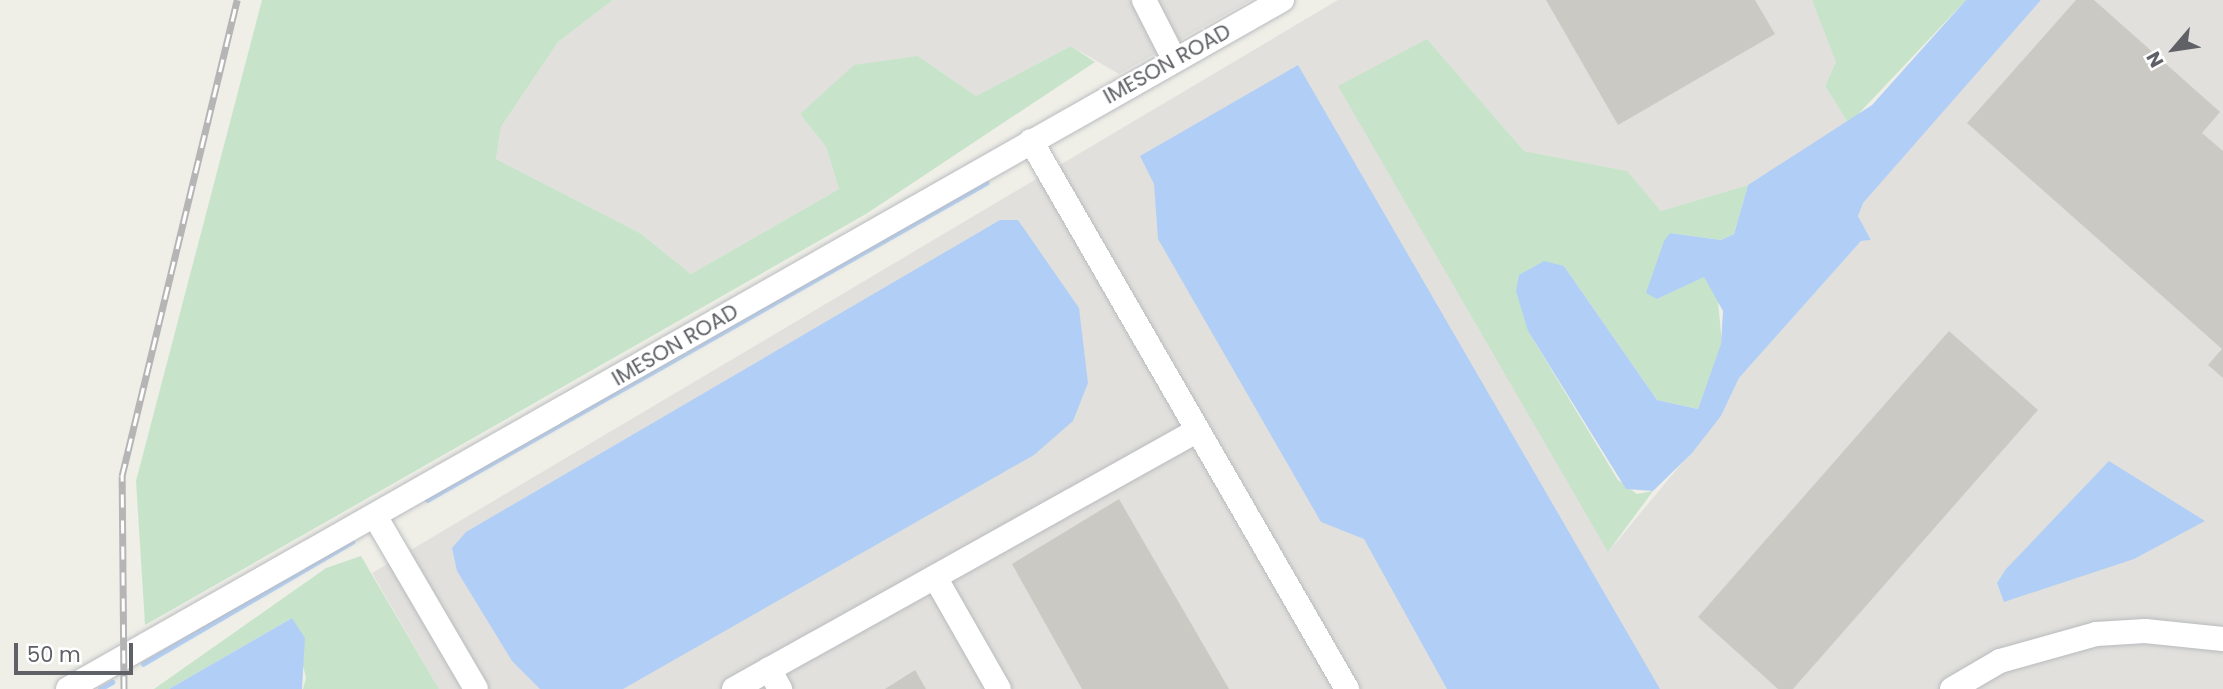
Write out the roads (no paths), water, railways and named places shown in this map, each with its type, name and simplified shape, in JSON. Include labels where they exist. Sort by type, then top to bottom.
[{"type":"street","points":[[1144,0],[1174,60]]},
{"type":"street","name":"IMESON ROAD","points":[[68,689],[1282,0]]},
{"type":"street","points":[[1031,141],[1348,689]]},
{"type":"street","points":[[734,689],[775,679],[935,577],[1198,430]]},
{"type":"street","points":[[375,516],[477,689]]},
{"type":"street","points":[[935,577],[999,689]]},
{"type":"street","points":[[1952,689],[2000,661],[2096,634],[2145,631],[2223,639]]},
{"type":"water","points":[[1966,0],[2041,0],[1863,203],[1858,216],[1871,240],[1861,241],[1739,378],[1721,416],[1692,453],[1653,491],[1626,489],[1528,331],[1516,291],[1519,275],[1544,261],[1564,266],[1657,400],[1698,409],[1721,344],[1723,311],[1704,277],[1657,299],[1646,293],[1664,241],[1670,233],[1721,240],[1734,234],[1748,185],[1872,105]]},
{"type":"water","points":[[1298,65],[1660,689],[1447,689],[1364,539],[1321,522],[1158,239],[1154,184],[1140,156]]},
{"type":"water","points":[[1000,220],[1018,220],[1079,308],[1088,383],[1073,421],[1034,455],[623,689],[540,689],[512,661],[457,571],[452,548],[466,532]]},
{"type":"water","points":[[2109,461],[2205,521],[2134,559],[2004,602],[1997,583],[2006,569]]},
{"type":"water","points":[[292,618],[305,638],[302,689],[169,689]]},
{"type":"waterway","points":[[427,500],[986,183]]},
{"type":"waterway","points":[[143,664],[352,542]]},
{"type":"waterway","points":[[100,689],[112,682]]},
{"type":"railway","points":[[124,689],[122,476],[237,0]]}]
